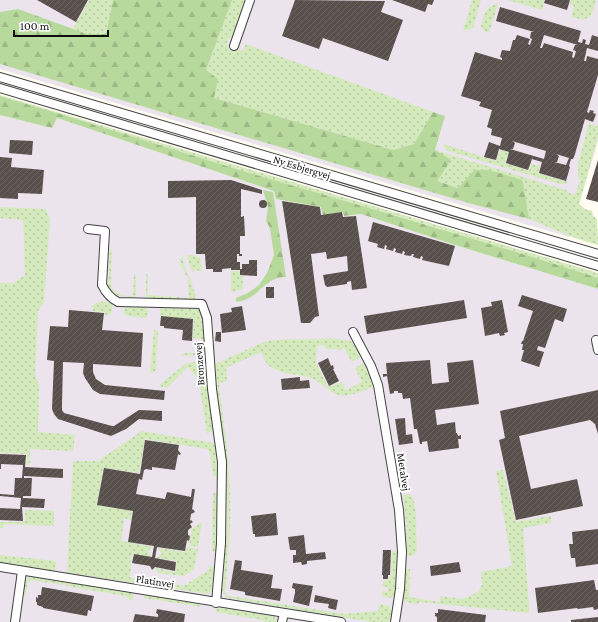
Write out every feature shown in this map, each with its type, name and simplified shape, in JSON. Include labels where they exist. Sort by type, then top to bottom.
[{"type":"street","points":[[234,46],[250,0]]},
{"type":"street","name":"Ny Esbjergvej","points":[[0,77],[598,254]]},
{"type":"street","name":"Ny Esbjergvej","points":[[0,88],[598,266]]},
{"type":"street","name":"Bronzevej","points":[[88,229],[105,231],[102,285],[105,292],[111,298],[118,302],[202,304],[208,318],[212,389],[222,462],[221,544],[216,603]]},
{"type":"street","name":"Metalvej","points":[[353,332],[371,366],[378,385],[399,510],[402,552],[396,622]]},
{"type":"street","points":[[596,340],[598,350]]},
{"type":"street","name":"Platinvej","points":[[0,567],[341,622]]},
{"type":"street","points":[[15,622],[22,571]]},
{"type":"street","points":[[282,622],[284,613]]},
{"type":"shaded area","points":[[0,0],[598,0],[598,141],[569,237],[0,69]]},
{"type":"shaded area","points":[[0,99],[274,191],[276,199],[344,212],[344,216],[361,214],[458,246],[598,289],[598,622],[0,622]]},
{"type":"green space","points":[[89,0],[113,0],[106,34],[87,34],[73,29]]},
{"type":"green space","points":[[113,0],[232,0],[206,70],[218,79],[214,98],[393,150],[414,144],[433,112],[445,116],[435,150],[451,160],[437,181],[458,188],[474,170],[489,170],[522,180],[529,219],[472,204],[0,64],[0,12],[18,9],[87,34],[106,34]]},
{"type":"green space","points":[[232,0],[247,0],[234,35],[228,39],[227,45],[243,51],[246,44],[433,112],[414,144],[393,150],[214,98],[206,70]]},
{"type":"green space","points":[[472,0],[481,0],[473,28],[463,31]]},
{"type":"green space","points":[[508,0],[545,0],[542,10]]},
{"type":"green space","points":[[571,0],[596,0],[591,15],[586,19],[571,17],[574,6],[570,4]]},
{"type":"green space","points":[[498,4],[489,33],[484,31],[481,27],[485,12],[493,5]]},
{"type":"green space","points":[[0,95],[598,273],[598,278],[432,226],[245,172]]},
{"type":"green space","points":[[0,96],[598,278],[598,289],[458,246],[361,214],[344,216],[343,212],[323,215],[321,207],[276,199],[274,191],[57,118],[52,128],[0,115]]},
{"type":"green space","points":[[589,123],[598,126],[598,137],[579,204],[585,209],[592,211],[593,216],[597,219],[598,245],[572,237],[529,219],[524,188],[474,170],[459,188],[437,181],[435,150],[566,190],[575,195],[580,181],[578,175],[578,164]]},
{"type":"green space","points":[[443,144],[496,161],[500,150],[509,152],[505,163],[529,171],[531,164],[540,166],[538,173],[568,182],[565,184],[560,184],[448,151]]},
{"type":"green space","points":[[263,190],[273,192],[286,277],[271,281],[251,297],[236,302],[236,298],[248,293],[259,285],[267,273],[274,255],[270,228],[266,221],[268,207]]},
{"type":"green space","points":[[0,207],[46,209],[50,220],[44,302],[38,311],[35,375],[39,385],[38,432],[75,435],[73,451],[30,449],[30,465],[27,465],[27,454],[0,453],[0,283],[14,283],[25,275],[23,220],[0,218]]},
{"type":"green space","points":[[110,249],[112,250],[112,289],[122,295],[133,296],[134,274],[136,275],[136,296],[123,297],[119,296],[110,291],[108,288]]},
{"type":"green space","points":[[187,255],[195,255],[195,257],[200,257],[202,271],[195,270],[192,272]]},
{"type":"green space","points":[[184,256],[183,261],[196,296],[195,298],[192,300],[182,301],[148,298],[146,295],[146,274],[148,274],[148,295],[189,298],[188,278],[181,266],[180,259]]},
{"type":"green space","points":[[231,271],[239,271],[240,275],[243,276],[243,289],[231,292]]},
{"type":"green space","points":[[106,301],[113,305],[111,314],[104,315],[104,312],[92,311],[94,308],[91,307],[96,303]]},
{"type":"green space","points":[[125,306],[146,308],[148,311],[147,318],[127,316],[124,313]]},
{"type":"green space","points":[[160,308],[196,309],[200,311],[204,326],[205,338],[205,349],[201,354],[181,356],[184,353],[198,353],[203,351],[202,339],[193,338],[194,319],[160,316]]},
{"type":"green space","points":[[154,330],[158,331],[156,371],[150,373]]},
{"type":"green space","points":[[290,339],[338,339],[352,342],[361,356],[352,362],[344,348],[338,351],[337,349],[326,349],[323,345],[317,346],[316,363],[328,387],[342,382],[346,390],[362,382],[355,368],[364,363],[374,386],[357,393],[339,395],[310,378],[276,370],[268,365],[261,352],[226,368],[227,381],[219,383],[230,487],[230,532],[226,595],[344,614],[378,611],[380,604],[389,606],[392,611],[391,619],[388,622],[372,622],[245,601],[226,597],[222,591],[227,532],[227,484],[215,364],[266,341]]},
{"type":"green space","points":[[192,362],[202,363],[206,371],[213,427],[213,430],[207,434],[199,381],[188,367],[167,388],[158,386],[184,365]]},
{"type":"green space","points":[[142,431],[213,443],[215,446],[218,477],[212,476],[210,453],[207,449],[145,439],[139,473],[103,468],[97,505],[132,511],[131,520],[124,518],[121,541],[153,547],[148,551],[151,557],[133,554],[130,563],[130,578],[149,581],[149,585],[67,573],[73,461],[98,461]]},
{"type":"green space","points":[[503,470],[516,522],[551,516],[551,523],[523,528],[529,613],[419,602],[418,604],[405,602],[406,569],[410,569],[409,597],[440,602],[440,596],[463,599],[478,592],[482,585],[481,572],[512,566],[496,471]]},
{"type":"green space","points":[[215,492],[219,494],[217,552],[213,552],[213,494]]},
{"type":"green space","points":[[411,494],[414,500],[416,516],[417,550],[413,556],[407,556],[406,521],[403,495]]},
{"type":"green space","points":[[25,510],[54,511],[54,526],[4,524],[3,529],[0,528],[0,522],[25,522]]},
{"type":"green space","points":[[202,522],[198,547],[189,545],[192,529]]},
{"type":"green space","points":[[187,547],[198,549],[194,569],[184,576],[158,573],[155,568],[175,572],[177,561],[156,558],[162,554],[158,548],[185,552]]},
{"type":"green space","points":[[392,551],[398,551],[399,560],[395,596],[390,598],[382,596],[382,591],[388,592],[388,587],[382,586],[384,580],[389,580],[389,577],[391,576]]},
{"type":"green space","points":[[0,555],[56,561],[55,571],[0,562]]},
{"type":"green space","points":[[208,565],[215,567],[211,591],[208,594],[152,585],[152,581],[184,586],[210,569]]},
{"type":"green space","points":[[32,576],[65,581],[64,585],[31,580],[28,583],[25,596],[23,593],[24,583],[29,577]]},
{"type":"green space","points":[[66,582],[132,593],[133,600],[128,599],[126,596],[66,586]]},
{"type":"green space","points":[[146,595],[198,604],[202,607],[144,598]]},
{"type":"green space","points":[[217,607],[273,616],[277,622],[264,622],[263,620],[216,612]]},
{"type":"building","points":[[37,0],[88,0],[76,22]]},
{"type":"building","points":[[295,0],[385,1],[381,12],[403,20],[388,61],[323,38],[319,49],[282,36]]},
{"type":"building","points":[[392,0],[434,0],[432,5],[428,4],[425,12]]},
{"type":"building","points":[[545,0],[570,0],[567,10],[544,3]]},
{"type":"building","points":[[500,7],[581,31],[578,42],[582,43],[583,39],[586,40],[585,44],[589,45],[592,35],[598,37],[598,51],[587,48],[584,61],[586,61],[587,56],[598,59],[598,75],[587,112],[589,113],[590,110],[594,111],[593,113],[596,114],[593,122],[585,119],[575,154],[573,159],[571,159],[566,181],[539,173],[542,162],[532,159],[528,170],[506,163],[509,152],[499,149],[496,160],[484,157],[489,142],[500,146],[502,138],[491,135],[492,129],[487,127],[492,110],[479,106],[481,102],[461,96],[475,52],[502,60],[500,57],[502,50],[510,51],[513,40],[515,40],[517,35],[530,39],[528,44],[530,45],[532,39],[530,38],[531,32],[534,32],[496,21]],"holes":[[[544,35],[578,45],[575,45],[573,50],[576,51],[574,58],[572,57],[573,52],[544,43],[542,48],[540,48]],[[512,141],[546,151],[544,159],[510,149],[513,149],[515,143]],[[556,154],[569,158],[566,165],[554,162],[557,162],[559,156]]]},
{"type":"building","points":[[10,140],[33,141],[32,155],[9,153]]},
{"type":"building","points":[[0,157],[12,158],[11,167],[44,170],[42,194],[18,193],[18,199],[0,198]]},
{"type":"building","points":[[598,160],[598,202],[586,199]]},
{"type":"building","points":[[231,180],[262,190],[262,194],[241,189],[241,217],[244,216],[245,236],[240,236],[240,254],[242,254],[242,256],[237,254],[237,262],[240,262],[240,269],[242,269],[242,264],[249,264],[249,260],[257,260],[257,276],[240,275],[240,270],[231,270],[231,268],[222,269],[222,272],[213,272],[213,269],[206,269],[205,254],[196,254],[196,197],[168,198],[168,181]]},
{"type":"building","points":[[261,200],[265,200],[267,204],[265,208],[261,208],[259,206],[259,202]]},
{"type":"building","points":[[282,201],[320,207],[321,215],[342,212],[343,217],[356,216],[367,288],[352,290],[351,281],[347,282],[347,284],[327,287],[325,285],[323,275],[348,271],[347,256],[327,259],[326,252],[311,254],[319,316],[315,317],[310,323],[301,323]]},
{"type":"building","points":[[373,222],[455,246],[449,266],[422,260],[423,257],[421,256],[420,259],[413,257],[414,254],[411,256],[404,255],[405,252],[403,251],[402,254],[395,252],[396,249],[394,248],[393,251],[386,249],[387,246],[385,245],[384,249],[377,247],[378,244],[368,241]]},
{"type":"building","points":[[266,287],[274,287],[274,298],[266,298]]},
{"type":"building","points":[[522,295],[567,309],[563,322],[555,319],[545,348],[538,346],[537,350],[544,352],[539,367],[521,361],[524,350],[522,350],[523,344],[521,344],[533,311],[518,306]]},
{"type":"building","points":[[464,300],[467,318],[367,334],[364,316]]},
{"type":"building","points":[[502,300],[508,332],[504,333],[505,335],[500,336],[499,333],[485,336],[481,308],[492,306],[491,302]]},
{"type":"building","points":[[242,306],[246,330],[222,333],[220,314],[232,312],[231,308]]},
{"type":"building","points":[[69,310],[104,313],[102,330],[143,333],[141,367],[93,364],[93,372],[96,379],[105,385],[165,391],[164,400],[100,394],[93,390],[85,378],[83,373],[84,363],[63,362],[62,410],[64,413],[114,426],[139,410],[162,411],[162,421],[139,419],[126,429],[111,436],[58,419],[52,409],[54,361],[47,360],[50,326],[68,327]]},
{"type":"building","points":[[161,316],[193,319],[192,341],[182,340],[183,330],[164,328],[164,326],[160,326]]},
{"type":"building","points":[[216,332],[221,332],[221,342],[215,341]]},
{"type":"building","points":[[328,358],[331,366],[333,365],[333,369],[339,381],[329,386],[318,363]]},
{"type":"building","points":[[430,360],[432,384],[449,382],[447,363],[473,360],[479,404],[435,410],[437,425],[455,422],[456,433],[458,436],[461,435],[461,439],[458,439],[459,448],[429,452],[427,441],[420,444],[417,429],[414,429],[410,398],[403,399],[402,393],[398,393],[398,391],[394,391],[394,393],[390,394],[387,376],[383,377],[383,374],[387,374],[386,363]]},
{"type":"building","points":[[300,377],[300,381],[309,380],[310,388],[282,390],[281,379]]},
{"type":"building","points":[[598,390],[598,434],[595,424],[590,420],[519,436],[531,489],[577,479],[583,506],[516,520],[499,440],[505,438],[500,411]]},
{"type":"building","points":[[405,418],[406,435],[412,434],[413,443],[399,445],[395,419]]},
{"type":"building","points":[[145,440],[179,445],[178,450],[181,454],[178,454],[175,470],[152,467],[152,470],[144,470],[142,480],[139,479],[136,494],[165,499],[167,492],[191,497],[192,489],[195,489],[192,510],[193,509],[195,512],[191,514],[190,521],[191,520],[193,522],[190,524],[192,527],[188,530],[188,535],[190,536],[189,541],[187,540],[185,551],[157,547],[155,558],[176,562],[175,571],[155,567],[152,570],[150,566],[132,563],[134,554],[152,557],[154,546],[128,542],[133,511],[97,505],[104,468],[140,474]]},
{"type":"building","points":[[0,454],[26,455],[25,467],[63,469],[63,478],[24,476],[24,478],[32,478],[31,496],[23,496],[23,498],[45,499],[44,508],[22,507],[23,521],[0,520],[0,508],[20,509],[21,498],[0,496],[0,494],[14,495],[15,478],[22,478],[23,465],[1,464],[0,469]]},
{"type":"building","points":[[276,513],[278,535],[255,537],[255,534],[253,534],[251,516]]},
{"type":"building","points":[[598,529],[598,564],[576,567],[575,558],[571,558],[569,544],[573,544],[572,532]]},
{"type":"building","points":[[304,535],[306,554],[325,552],[326,559],[307,561],[307,564],[302,565],[301,562],[293,563],[293,555],[296,555],[296,550],[290,550],[288,537]]},
{"type":"building","points":[[383,550],[391,550],[390,575],[388,575],[388,579],[383,579],[382,575]]},
{"type":"building","points":[[235,560],[242,561],[241,570],[273,575],[271,588],[282,589],[280,601],[245,595],[245,592],[230,589]]},
{"type":"building","points":[[459,562],[461,572],[431,576],[430,566]]},
{"type":"building","points":[[594,580],[596,590],[598,590],[598,609],[594,610],[593,607],[577,608],[538,613],[535,588]]},
{"type":"building","points":[[293,583],[313,586],[309,606],[293,602],[295,589],[292,588]]},
{"type":"building","points":[[42,587],[94,596],[91,611],[88,610],[87,616],[43,608],[37,605],[36,602],[36,597],[38,598],[38,595],[41,595]]},
{"type":"building","points":[[315,595],[338,600],[336,610],[328,608],[329,604],[314,602]]},
{"type":"building","points":[[157,609],[185,614],[184,622],[133,622],[135,614],[158,617],[158,614],[156,613]]},
{"type":"building","points":[[438,609],[486,615],[485,622],[437,622],[435,613],[438,613]]},
{"type":"building","points":[[598,617],[598,622],[571,622],[571,620]]}]
